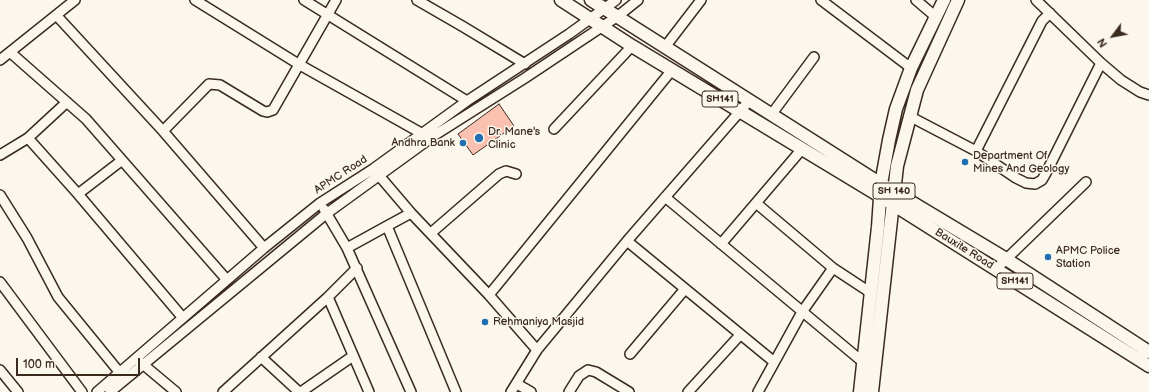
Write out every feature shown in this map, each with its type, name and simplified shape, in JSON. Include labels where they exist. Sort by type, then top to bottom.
[{"type":"main road","name":"SH141","points":[[561,0],[632,46],[802,149],[881,190]]},
{"type":"main road","points":[[592,0],[771,115],[881,190],[894,192],[1006,259],[1093,323],[1149,352]]},
{"type":"main road","name":"SH 140","points":[[860,392],[881,190],[896,109],[911,68],[944,0]]},
{"type":"main road","name":"SH 140","points":[[872,392],[897,166],[917,90],[958,0]]},
{"type":"main road","name":"Bauxite Road","points":[[881,190],[892,204],[996,269],[1093,323],[1149,366]]},
{"type":"street","points":[[195,0],[300,65],[421,133]]},
{"type":"street","points":[[304,0],[467,101]]},
{"type":"street","points":[[163,131],[209,84],[220,85],[260,109],[270,112],[277,106],[336,0]]},
{"type":"street","points":[[417,0],[525,64]]},
{"type":"street","name":"APMC Road","points":[[97,392],[120,373],[140,362],[326,214],[421,133],[467,101],[525,64],[616,0]]},
{"type":"street","name":"APMC Road","points":[[110,392],[183,318],[264,248],[320,203],[376,172],[525,78],[618,16],[638,0]]},
{"type":"street","points":[[665,47],[701,0]]},
{"type":"street","points":[[821,0],[911,68]]},
{"type":"street","points":[[916,0],[936,17]]},
{"type":"street","points":[[1036,0],[1100,63],[1121,80],[1140,92],[1149,95]]},
{"type":"street","points":[[0,60],[57,16],[73,1]]},
{"type":"street","points":[[976,151],[1042,21],[1050,13]]},
{"type":"street","points":[[57,16],[163,131],[264,248]]},
{"type":"street","points":[[554,129],[632,46]]},
{"type":"street","points":[[11,53],[86,119],[121,161],[227,280]]},
{"type":"street","points":[[771,115],[814,56]]},
{"type":"street","points":[[909,116],[976,151],[1016,178],[1026,183],[1035,184],[1042,180],[1046,173],[1100,63]]},
{"type":"street","points":[[489,295],[672,70]]},
{"type":"street","points":[[511,392],[537,350],[627,241],[749,101]]},
{"type":"street","points":[[0,155],[28,138],[67,102]]},
{"type":"street","points":[[28,138],[78,194],[183,318]]},
{"type":"street","points":[[721,244],[802,149]]},
{"type":"street","points":[[78,194],[121,161]]},
{"type":"street","points":[[431,233],[499,174],[506,171],[516,174]]},
{"type":"street","points":[[376,172],[411,213],[489,295],[537,350]]},
{"type":"street","points":[[996,269],[1086,182]]},
{"type":"street","points":[[0,195],[27,238],[58,297],[120,373]]},
{"type":"street","points":[[665,197],[864,363]]},
{"type":"street","points":[[320,203],[347,248],[357,268],[411,392]]},
{"type":"street","points":[[756,203],[833,268],[871,293]]},
{"type":"street","points":[[347,248],[411,213]]},
{"type":"street","points":[[388,226],[456,392]]},
{"type":"street","points":[[627,241],[774,362]]},
{"type":"street","points":[[223,392],[328,297],[357,268]]},
{"type":"street","points":[[758,392],[802,312],[833,268]]},
{"type":"street","points":[[0,282],[82,392]]},
{"type":"street","points":[[630,354],[685,289]]},
{"type":"street","points":[[328,297],[369,392]]},
{"type":"street","points":[[688,392],[740,335]]},
{"type":"street","points":[[262,357],[300,392],[353,356]]},
{"type":"street","points":[[140,362],[176,392]]},
{"type":"street","points":[[0,370],[18,392]]},
{"type":"street","points":[[569,392],[579,376],[588,370],[596,372],[629,392]]},
{"type":"street","points":[[517,384],[531,392]]},
{"type":"building","points":[[499,104],[514,126],[473,155],[458,134]]},
{"type":"place","name":"Dr. Mane's Clinic","points":[[479,138]]},
{"type":"place","name":"Andhra Bank","points":[[463,143]]},
{"type":"place","name":"Department Of Mines And Geology","points":[[965,162]]},
{"type":"place","name":"APMC Police Station","points":[[1048,257]]},
{"type":"place","name":"Rehmaniya Masjid","points":[[485,322]]}]
